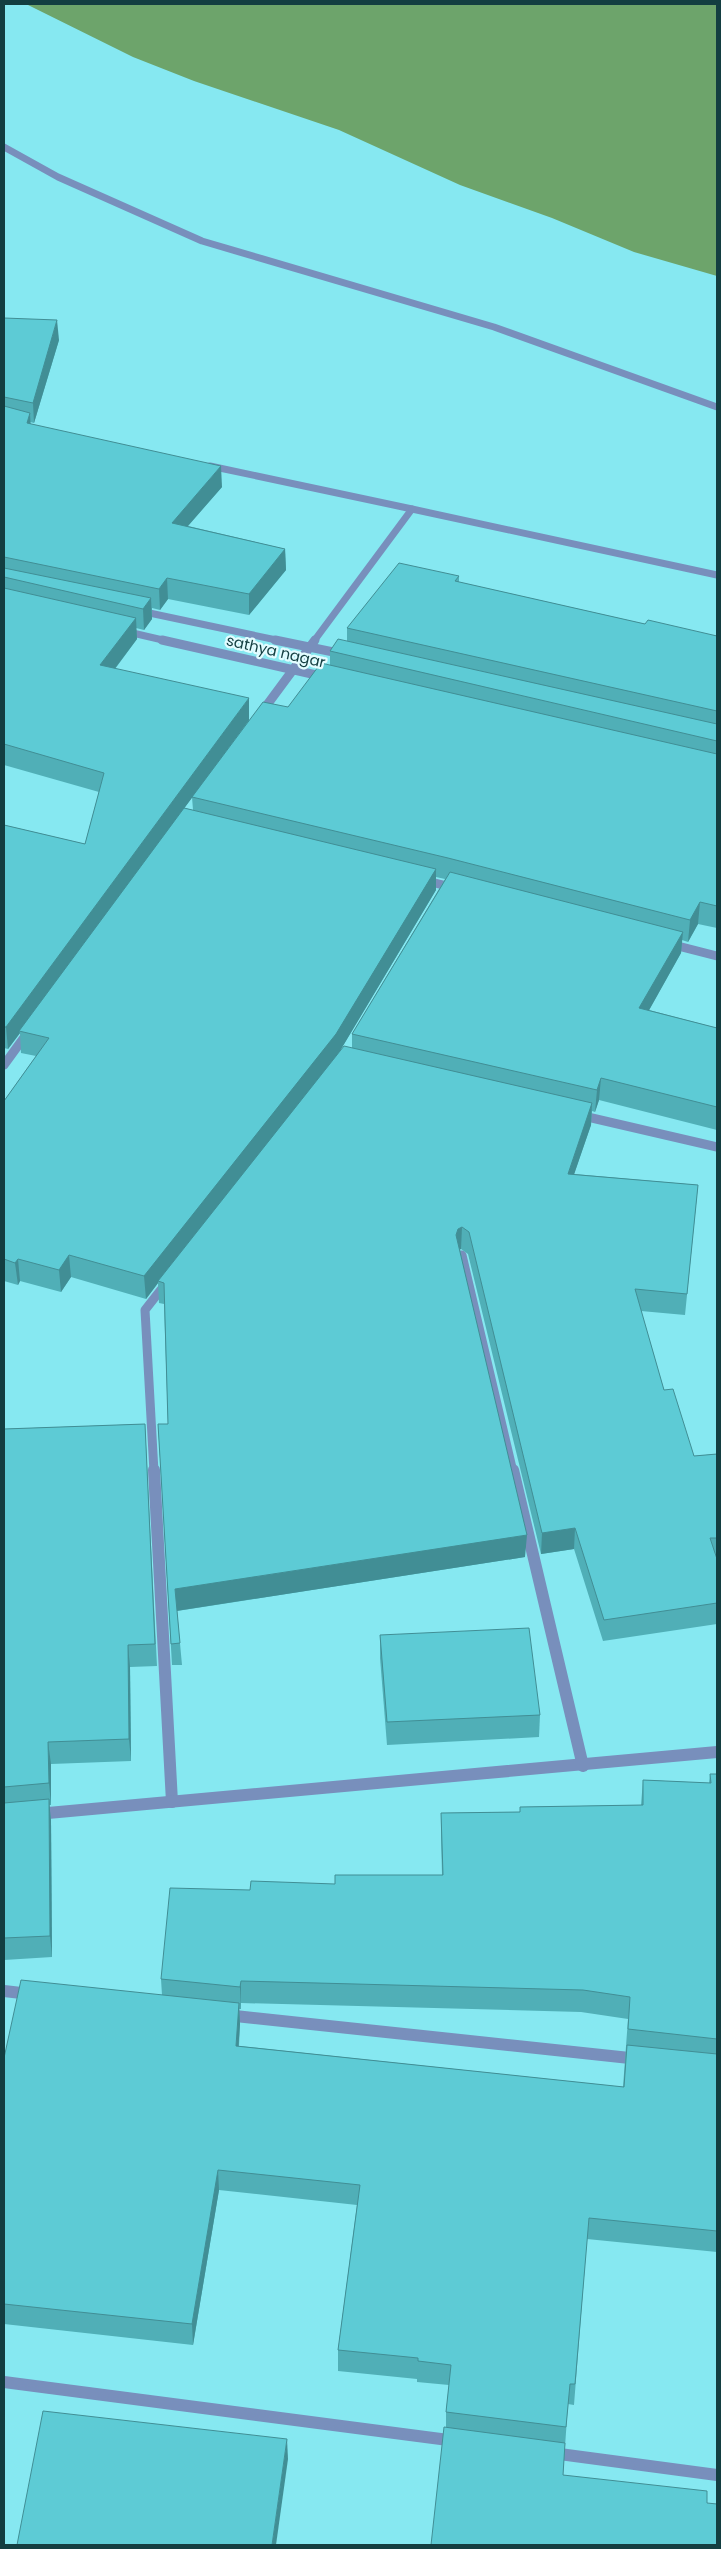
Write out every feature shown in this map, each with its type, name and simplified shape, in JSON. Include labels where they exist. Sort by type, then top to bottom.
[{"type":"street","points":[[4,148],[58,177],[202,241],[494,327],[717,407]]},
{"type":"street","points":[[198,464],[717,575]]},
{"type":"street","points":[[258,717],[412,509]]},
{"type":"street","name":"sathya nagar","points":[[129,608],[348,655]]},
{"type":"street","name":"sathya nagar","points":[[110,628],[332,678]]},
{"type":"street","points":[[418,879],[444,890],[466,891]]},
{"type":"street","points":[[659,941],[717,956]]},
{"type":"street","points":[[4,1065],[32,1026]]},
{"type":"street","points":[[573,1113],[717,1147]]},
{"type":"street","points":[[462,1255],[583,1766]]},
{"type":"street","points":[[172,1802],[145,1310],[174,1274]]},
{"type":"street","points":[[24,1815],[583,1766],[717,1752]]},
{"type":"street","points":[[4,1991],[43,1996]]},
{"type":"street","points":[[212,2014],[648,2060]]},
{"type":"street","points":[[4,2382],[470,2443]]},
{"type":"street","points":[[539,2452],[717,2475]]},
{"type":"shaded area","points":[[26,4],[717,4],[717,276],[634,252],[552,218],[460,185],[339,130],[194,81],[133,57]]},
{"type":"building","points":[[4,318],[57,320],[33,403],[4,397]]},
{"type":"building","points":[[4,406],[30,413],[27,423],[221,466],[172,523],[285,549],[249,594],[167,578],[159,589],[4,557]]},
{"type":"building","points":[[399,563],[459,576],[455,581],[645,624],[648,620],[717,636],[717,711],[347,628]]},
{"type":"building","points":[[4,568],[151,598],[143,609],[4,577]]},
{"type":"building","points":[[4,588],[136,618],[100,665],[249,698],[6,1027],[4,1027],[4,825],[85,844],[104,773],[4,744]]},
{"type":"building","points":[[338,639],[717,724],[717,741],[330,651]]},
{"type":"building","points":[[321,663],[717,754],[717,906],[700,902],[690,920],[448,858],[192,797],[263,702],[288,707]]},
{"type":"building","points":[[184,808],[436,869],[336,1034],[144,1276],[69,1255],[59,1270],[18,1259],[15,1263],[4,1259],[4,1101],[49,1038],[19,1031]]},
{"type":"building","points":[[450,872],[683,932],[639,1008],[717,1028],[717,1107],[601,1078],[597,1090],[352,1034]]},
{"type":"building","points":[[344,1046],[592,1103],[568,1174],[698,1185],[687,1294],[635,1289],[664,1390],[673,1389],[694,1456],[717,1454],[717,1538],[710,1538],[717,1559],[717,1603],[604,1620],[575,1528],[542,1533],[469,1232],[462,1227],[458,1229],[456,1235],[527,1535],[175,1589],[180,1643],[171,1644],[158,1424],[168,1424],[164,1283],[158,1281]]},
{"type":"building","points":[[145,1424],[155,1644],[128,1645],[129,1739],[48,1742],[49,1783],[4,1787],[4,1429]]},
{"type":"building","points":[[529,1628],[540,1715],[387,1722],[380,1635]]},
{"type":"building","points":[[710,1774],[717,1774],[717,2039],[628,2029],[630,1997],[583,1990],[241,1981],[240,1987],[161,1979],[170,1888],[250,1890],[251,1881],[335,1884],[335,1875],[443,1875],[441,1813],[520,1812],[520,1807],[643,1805],[643,1780],[711,1783]]},
{"type":"building","points":[[49,1799],[50,1936],[4,1938],[4,1803]]},
{"type":"building","points":[[21,1980],[239,2003],[236,2046],[624,2087],[627,2045],[717,2054],[717,2231],[589,2218],[575,2384],[570,2384],[566,2427],[446,2412],[451,2365],[418,2361],[418,2358],[338,2350],[360,2185],[218,2170],[192,2324],[4,2304],[4,2058]]},
{"type":"building","points":[[43,2411],[287,2439],[272,2545],[17,2545]]},
{"type":"building","points":[[444,2427],[565,2443],[563,2475],[707,2491],[707,2503],[717,2504],[717,2545],[431,2545]]}]
